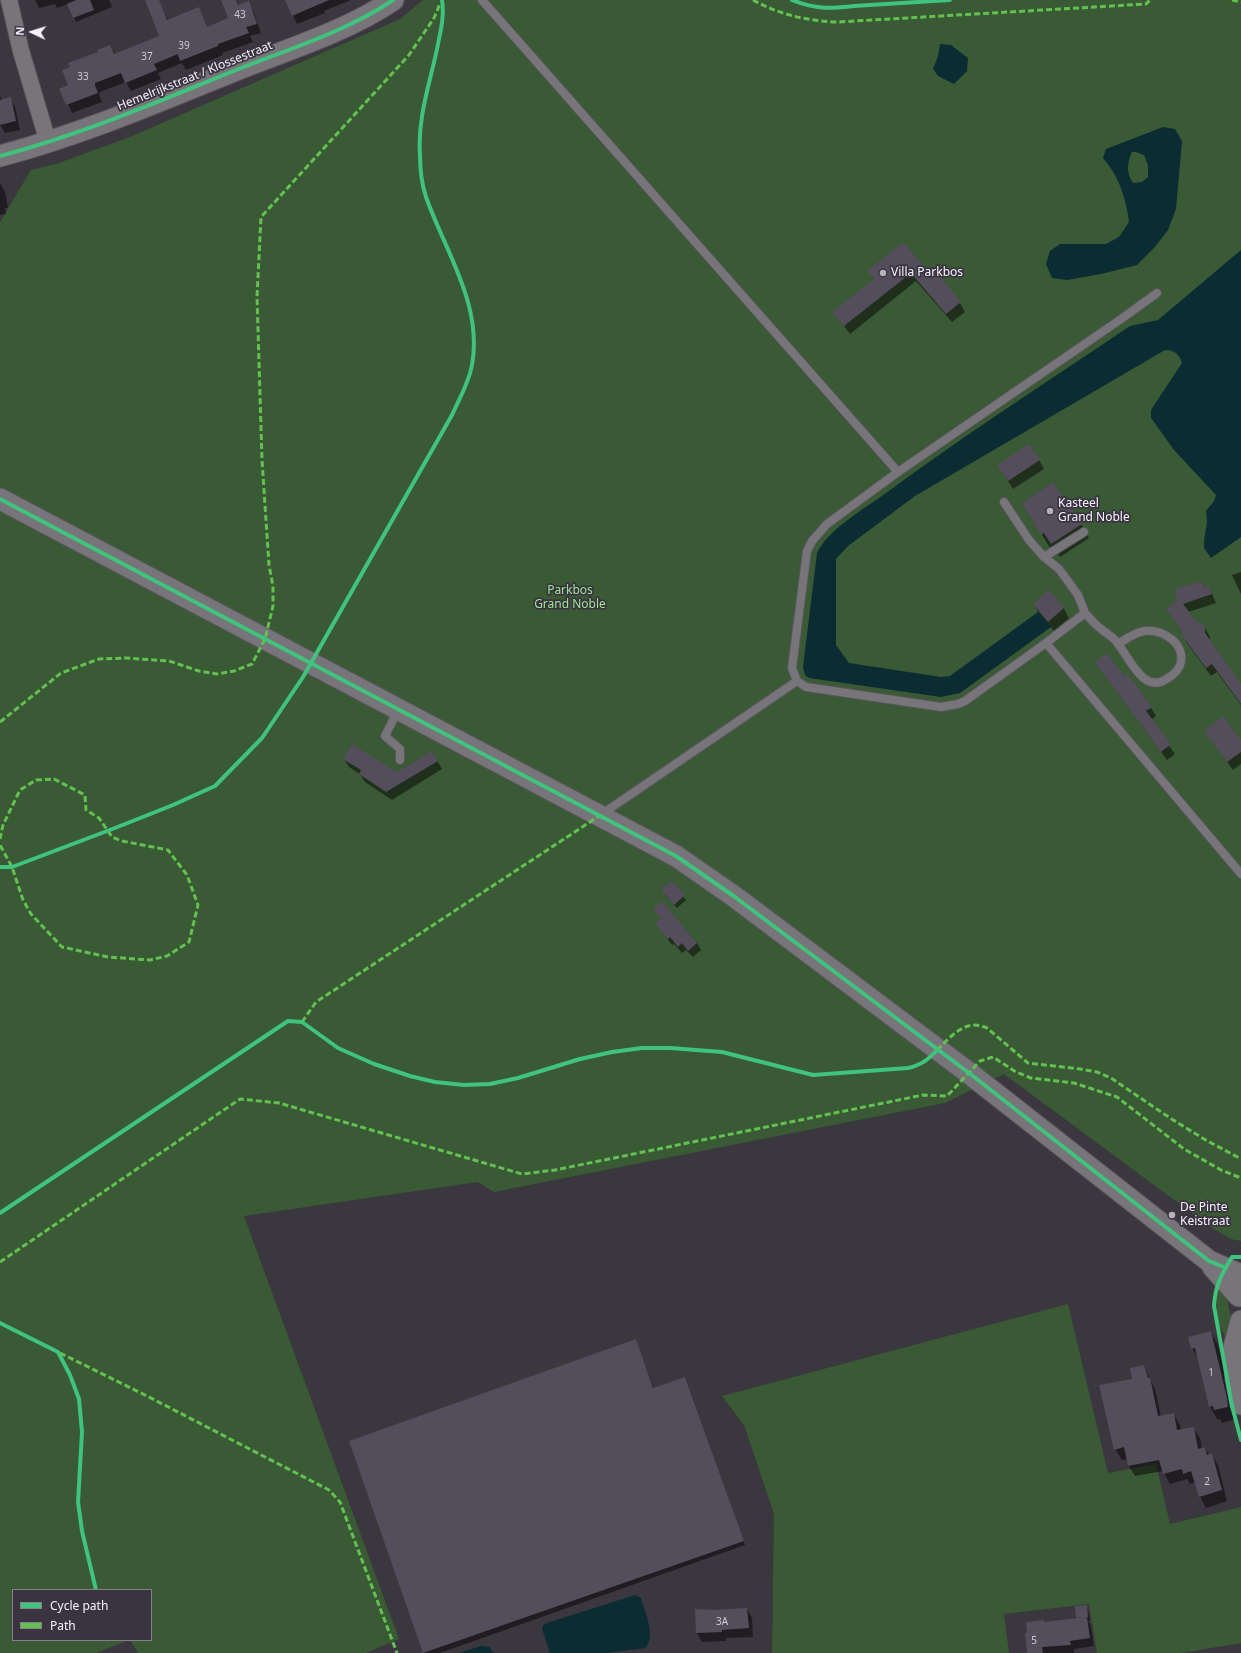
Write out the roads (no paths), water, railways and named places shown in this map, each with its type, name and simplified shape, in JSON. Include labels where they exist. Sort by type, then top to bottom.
[{"type":"street","points":[[9,0],[21,51],[48,142]]},
{"type":"street","name":"Hemelrijkstraat / Klossestraat","points":[[0,156],[48,142],[122,116],[354,22],[393,0]]},
{"type":"street","points":[[0,499],[676,856],[736,897],[969,1073],[1209,1261],[1241,1275]]},
{"type":"street","points":[[1209,1261],[1216,1272],[1240,1301]]},
{"type":"street","points":[[1241,1321],[1234,1347],[1238,1355],[1236,1378],[1241,1404]]},
{"type":"lane","points":[[482,0],[898,472]]},
{"type":"lane","points":[[1085,613],[965,702],[958,704],[941,707],[806,688],[797,682],[792,668],[808,551],[812,542],[828,524],[898,472],[1157,293]]},
{"type":"lane","points":[[1004,502],[1029,540],[1044,557],[1059,569],[1078,595],[1085,613],[1098,627],[1114,639],[1140,676],[1154,683],[1164,681],[1179,669],[1181,661],[1180,652],[1176,643],[1168,635],[1146,631],[1134,635],[1118,644]]},
{"type":"lane","points":[[1044,557],[1084,532]]},
{"type":"lane","points":[[1046,643],[1241,874]]},
{"type":"lane","points":[[599,816],[797,682]]},
{"type":"lane","points":[[398,710],[385,736],[400,749],[400,760]]},
{"type":"water","points":[[940,44],[951,45],[968,58],[967,71],[954,84],[938,76],[933,69],[938,56]]},
{"type":"water","points":[[1163,127],[1175,129],[1182,141],[1176,209],[1168,230],[1154,248],[1137,265],[1101,274],[1067,280],[1052,278],[1046,264],[1050,251],[1060,244],[1106,244],[1119,237],[1129,222],[1126,204],[1121,188],[1109,165],[1103,158],[1106,149]],"holes":[[[1132,152],[1144,155],[1148,165],[1148,177],[1142,182],[1133,183],[1128,172],[1130,156]]]},
{"type":"water","points":[[1241,250],[1241,537],[1211,558],[1204,548],[1207,522],[1206,511],[1214,501],[1216,495],[1174,450],[1151,418],[1151,410],[1182,363],[1176,353],[1165,350],[915,496],[848,546],[836,559],[836,645],[849,663],[941,677],[950,676],[1038,612],[1051,627],[960,693],[941,697],[809,678],[805,675],[803,667],[817,553],[822,544],[837,528],[943,452],[1130,326],[1158,320]]},
{"type":"water","points":[[635,1595],[641,1598],[649,1623],[650,1637],[645,1648],[606,1653],[550,1653],[542,1629],[544,1624]]},
{"type":"water","points":[[481,1646],[490,1647],[493,1653],[459,1653]]},
{"type":"place","name":"Villa Parkbos","points":[[883,273]]},
{"type":"place","name":"Kasteel Grand Noble","points":[[1050,511]]},
{"type":"place","name":"De Pinte Keistraat","points":[[1172,1215]]},
{"type":"park label","name":"Parkbos Grand Noble","points":[[570,598]]}]
